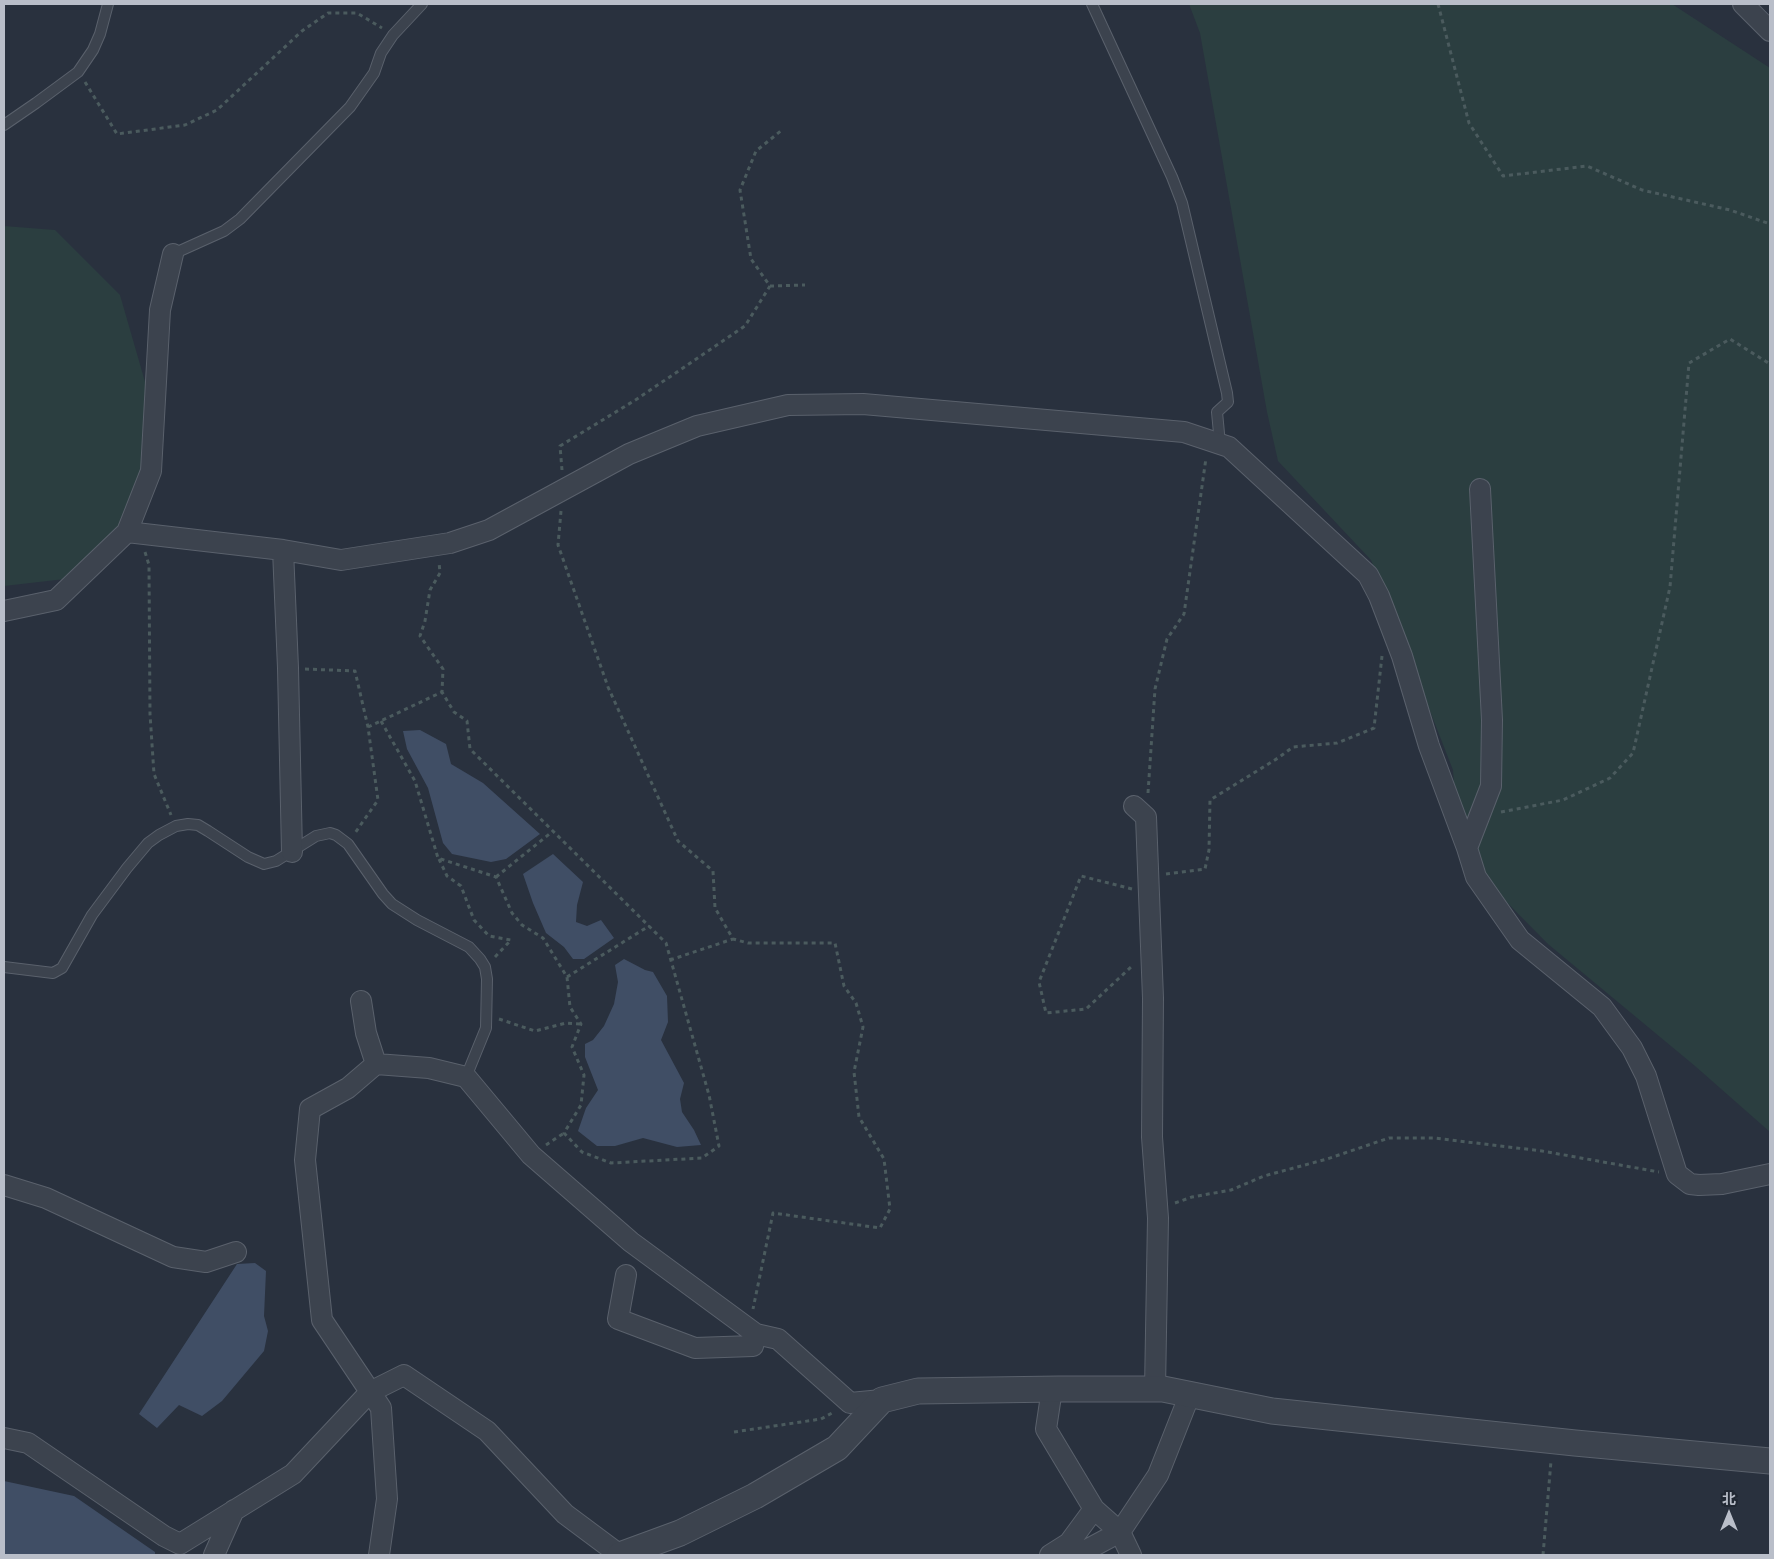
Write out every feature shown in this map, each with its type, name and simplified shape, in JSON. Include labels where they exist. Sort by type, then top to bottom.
[{"type":"street","points":[[1743,4],[1770,31]]},
{"type":"street","points":[[4,611],[56,600],[134,532],[151,471],[160,310],[173,254]]},
{"type":"street","points":[[134,532],[283,550],[341,560],[450,543],[489,530],[629,454],[697,426],[788,405],[883,405],[1184,432],[1230,448],[1368,575],[1379,596],[1402,656],[1429,746],[1476,877],[1520,940],[1602,1007],[1632,1048],[1646,1076],[1677,1174],[1690,1184],[1699,1185],[1722,1184],[1770,1174]]},
{"type":"street","points":[[1467,848],[1491,786],[1492,720],[1480,488]]},
{"type":"street","points":[[283,550],[292,852]]},
{"type":"street","points":[[1140,811],[1149,886],[1154,998],[1152,1137],[1157,1210],[1154,1389]]},
{"type":"street","points":[[361,1001],[366,1033],[376,1064]]},
{"type":"street","points":[[379,1555],[388,1499],[382,1408],[322,1320],[305,1160],[310,1110],[348,1088],[376,1064],[429,1068],[466,1077],[531,1155],[631,1242],[752,1332],[778,1339],[850,1403],[882,1400],[918,1391],[1163,1389],[1272,1411],[1553,1441],[1770,1461]]},
{"type":"street","points":[[4,1185],[46,1198],[173,1257],[206,1262],[236,1252]]},
{"type":"street","points":[[626,1275],[618,1319],[695,1348],[752,1346],[752,1332]]},
{"type":"street","points":[[4,1438],[28,1443],[164,1536],[181,1550],[234,1510],[293,1474],[370,1392],[404,1375],[487,1432],[565,1514],[620,1555],[680,1533],[755,1496],[836,1448],[882,1400]]},
{"type":"street","points":[[1052,1389],[1046,1429],[1094,1509],[1120,1532],[1131,1555]]},
{"type":"street","points":[[1077,1555],[1120,1532],[1158,1475],[1190,1394]]},
{"type":"street","points":[[1050,1555],[1069,1543],[1094,1509]]},
{"type":"street","points":[[214,1555],[234,1510]]},
{"type":"lane","points":[[4,125],[78,72],[93,50],[100,34],[108,4]]},
{"type":"lane","points":[[173,254],[224,230],[240,219],[350,108],[374,73],[381,53],[393,35],[422,4]]},
{"type":"lane","points":[[1092,4],[1172,177],[1182,203],[1227,393],[1228,402],[1218,412],[1214,442]]},
{"type":"lane","points":[[4,968],[53,973],[62,968],[92,915],[127,868],[148,844],[159,835],[176,826],[198,825],[248,857],[264,864],[276,861],[316,836],[323,834],[336,835],[348,844],[392,904],[417,920],[469,947],[480,959],[487,979],[486,1028],[466,1077]]},
{"type":"path","points":[[1438,4],[1469,123],[1503,176],[1587,166],[1642,190],[1730,210],[1770,224]]},
{"type":"path","points":[[78,72],[117,134],[129,133],[185,125],[218,110],[302,31],[328,13],[357,13],[393,35]]},
{"type":"path","points":[[770,286],[751,259],[740,190],[756,151],[782,130]]},
{"type":"path","points":[[770,286],[806,285]]},
{"type":"path","points":[[733,939],[715,908],[713,871],[678,841],[608,687],[558,545],[564,490],[560,446],[637,399],[745,326],[770,286]]},
{"type":"path","points":[[1494,814],[1563,800],[1610,778],[1634,753],[1670,587],[1689,363],[1730,339],[1770,364]]},
{"type":"path","points":[[1140,811],[1155,689],[1167,639],[1184,614],[1214,442]]},
{"type":"path","points":[[134,532],[148,564],[150,714],[154,774],[176,826]]},
{"type":"path","points":[[437,545],[440,573],[430,590],[420,636],[443,669],[442,692],[454,712],[467,721],[470,748],[666,943],[709,1095],[719,1146],[702,1158],[611,1163],[582,1152],[564,1133],[581,1105],[584,1075],[572,1047],[581,1024]]},
{"type":"path","points":[[1152,967],[1131,967],[1086,1009],[1046,1013],[1039,982],[1081,876],[1149,886],[1205,869],[1209,850],[1210,800],[1293,747],[1337,743],[1374,728],[1382,654]]},
{"type":"path","points":[[288,668],[355,671],[368,727],[378,800],[348,844]]},
{"type":"path","points":[[368,727],[442,692]]},
{"type":"path","points":[[381,721],[415,781],[438,858],[447,876],[461,886],[474,920],[489,936],[511,940],[484,967]]},
{"type":"path","points":[[496,877],[553,831]]},
{"type":"path","points":[[438,858],[496,877],[512,913],[522,925],[543,938],[567,978],[570,1007],[581,1024]]},
{"type":"path","points":[[567,978],[648,926]]},
{"type":"path","points":[[670,960],[733,939],[748,943],[835,943],[844,986],[856,1003],[863,1027],[854,1072],[859,1117],[884,1159],[890,1209],[880,1228],[773,1213],[752,1332]]},
{"type":"path","points":[[487,1016],[535,1031],[566,1023],[581,1024]]},
{"type":"path","points":[[1157,1210],[1192,1197],[1231,1190],[1264,1176],[1327,1159],[1389,1138],[1434,1138],[1532,1150],[1677,1174]]},
{"type":"path","points":[[734,1432],[821,1418],[850,1403]]},
{"type":"path","points":[[1544,1555],[1553,1441]]},
{"type":"shaded area","points":[[1189,4],[1672,4],[1770,68],[1770,1132],[1695,1066],[1548,944],[1459,854],[1453,770],[1371,560],[1278,461],[1267,412],[1200,33]]},
{"type":"shaded area","points":[[4,226],[55,230],[120,295],[152,406],[133,531],[65,579],[4,586]]},
{"type":"water","points":[[420,730],[446,744],[451,764],[483,783],[540,834],[506,859],[491,862],[452,854],[443,843],[428,788],[407,749],[403,731]]},
{"type":"water","points":[[553,854],[583,882],[577,905],[576,922],[587,926],[601,920],[614,938],[584,959],[573,959],[564,947],[546,933],[523,874]]},
{"type":"water","points":[[624,959],[653,972],[667,996],[668,1022],[661,1040],[684,1083],[680,1099],[682,1112],[701,1145],[677,1147],[643,1138],[615,1146],[597,1146],[578,1131],[586,1108],[598,1090],[585,1057],[585,1044],[593,1040],[604,1026],[614,1004],[618,982],[615,965]]},
{"type":"water","points":[[255,1263],[266,1271],[264,1316],[268,1331],[264,1351],[222,1401],[202,1416],[179,1405],[157,1428],[139,1414],[237,1264]]},
{"type":"water","points":[[4,1481],[74,1496],[155,1552],[155,1555],[4,1555]]}]
